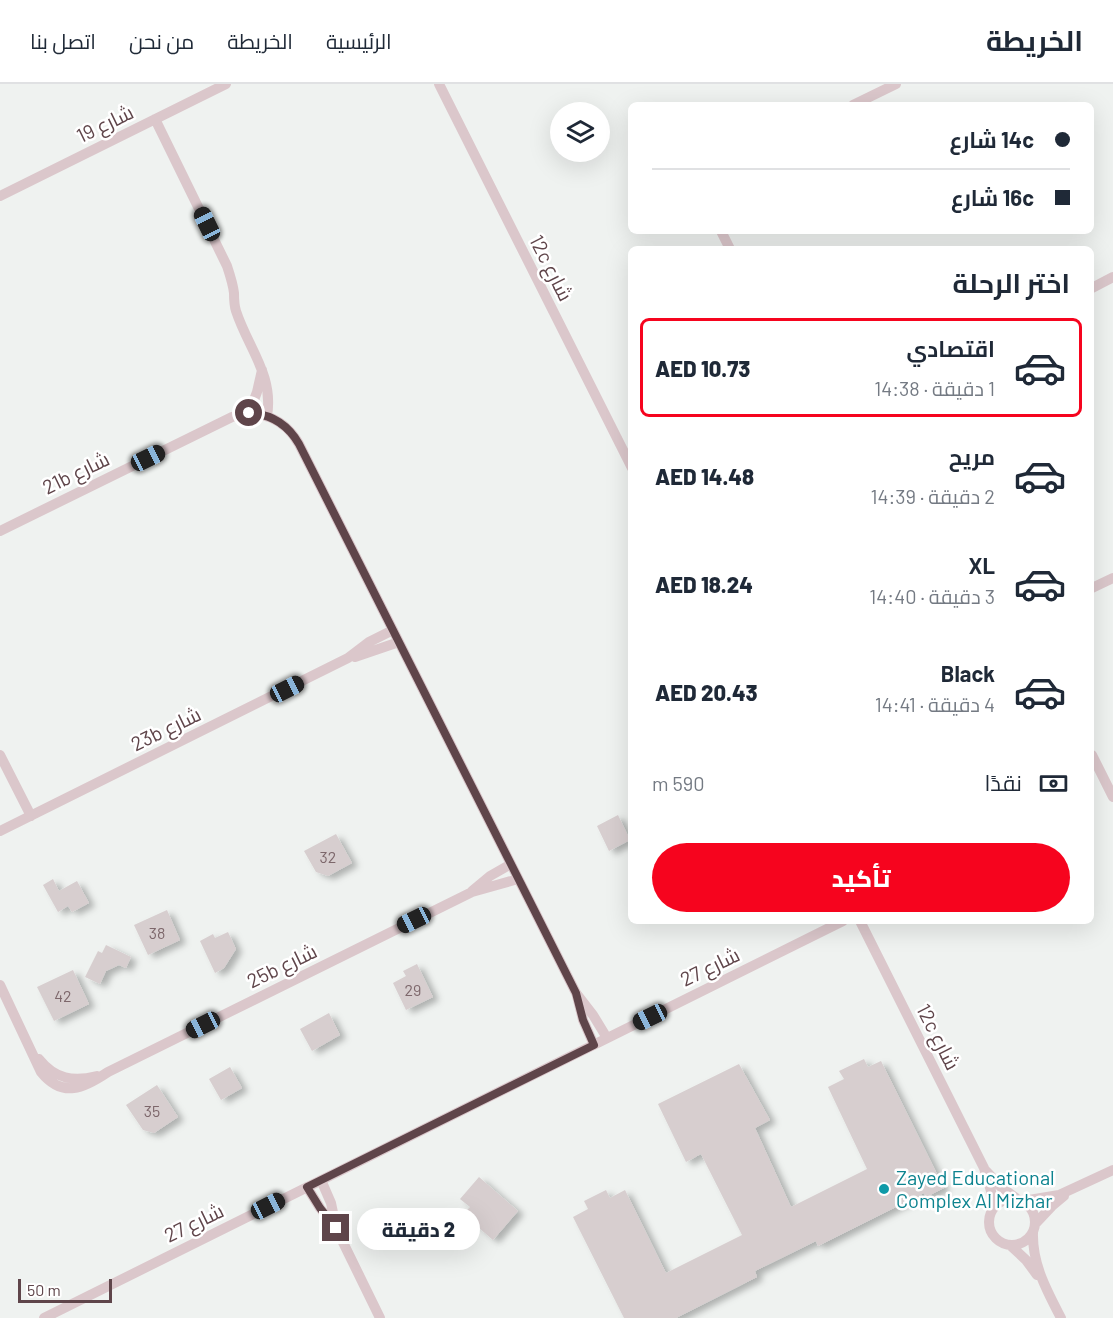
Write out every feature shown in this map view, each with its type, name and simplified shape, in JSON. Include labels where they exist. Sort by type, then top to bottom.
[{"type":"street","name":"شارع 19","points":[[0,196],[226,84]]},
{"type":"street","name":"12c شارع","points":[[439,84],[628,460]]},
{"type":"street","points":[[859,102],[896,84]]},
{"type":"street","points":[[155,119],[227,266],[233,285],[235,309],[262,369],[269,397],[267,416],[283,425],[295,437],[576,993],[607,1038]]},
{"type":"street","points":[[1094,287],[1113,277]]},
{"type":"street","points":[[249,413],[262,369]]},
{"type":"street","name":"21b شارع","points":[[0,531],[232,417],[249,413],[267,416]]},
{"type":"street","points":[[1094,587],[1113,578]]},
{"type":"street","name":"23b شارع","points":[[348,658],[369,642],[393,630]]},
{"type":"street","name":"23b شارع","points":[[0,831],[348,658],[399,642]]},
{"type":"street","points":[[0,755],[31,816]]},
{"type":"street","points":[[1094,759],[1112,792]]},
{"type":"street","name":"25b شارع","points":[[472,892],[490,876],[511,864]]},
{"type":"street","name":"25b شارع","points":[[0,985],[32,1049],[46,1068],[60,1077],[76,1080],[108,1072],[472,892],[518,879]]},
{"type":"street","name":"شارع 27","points":[[44,1318],[837,924]]},
{"type":"street","name":"12c شارع","points":[[862,924],[984,1168],[993,1208]]},
{"type":"street","points":[[576,993],[583,1020],[594,1045]]},
{"type":"street","name":"12c شارع","points":[[984,1168],[1001,1187],[1019,1200]]},
{"type":"street","points":[[1043,1282],[1026,1260],[1010,1245],[996,1239],[989,1220],[993,1208],[1003,1200],[1047,1198],[1072,1190],[1113,1170]]},
{"type":"street","points":[[321,1180],[331,1203],[336,1228]]},
{"type":"street","points":[[307,1187],[336,1228],[380,1318]]},
{"type":"street","points":[[1010,1245],[1023,1242],[1052,1206],[1072,1190]]},
{"type":"street","points":[[1019,1200],[1033,1210],[1035,1256],[1043,1282],[1061,1318]]},
{"type":"building","points":[[618,815],[628,836],[628,841],[609,851],[597,826]]},
{"type":"building","points":[[336,834],[352,863],[328,876],[316,872],[304,851]]},
{"type":"building","points":[[53,879],[59,891],[77,881],[89,903],[72,912],[68,906],[58,912],[43,885]]},
{"type":"building","points":[[167,910],[180,940],[148,955],[134,925]]},
{"type":"building","points":[[228,932],[236,949],[224,968],[215,973],[200,941],[213,934],[215,938]]},
{"type":"building","points":[[106,945],[131,957],[126,968],[119,965],[106,971],[100,984],[85,977],[98,951],[102,953]]},
{"type":"building","points":[[417,964],[433,997],[406,1010],[393,983],[406,976],[403,971]]},
{"type":"building","points":[[73,970],[89,1004],[54,1021],[37,987]]},
{"type":"building","points":[[329,1013],[340,1035],[312,1051],[300,1029]]},
{"type":"building","name":"Zayed Educational Complex Al Mizhar","points":[[864,1059],[868,1067],[881,1061],[944,1188],[926,1197],[924,1193],[818,1246],[816,1241],[755,1271],[757,1277],[676,1318],[624,1318],[573,1217],[588,1209],[584,1201],[606,1190],[610,1198],[625,1190],[666,1273],[742,1235],[701,1154],[686,1162],[658,1104],[739,1064],[770,1120],[755,1128],[791,1207],[867,1169],[828,1087],[844,1079],[839,1071]]},
{"type":"building","points":[[230,1067],[242,1088],[221,1100],[209,1079]]},
{"type":"building","points":[[157,1085],[178,1117],[154,1133],[143,1130],[126,1105]]},
{"type":"building","points":[[479,1177],[518,1211],[493,1240],[463,1214],[470,1207],[460,1199]]},
{"type":"place","name":"Zayed Educational Complex Al Mizhar","points":[[884,1189]]},
{"type":"route","points":[[249,413],[275,420],[290,431],[299,444],[576,993],[583,1020],[594,1045],[307,1187],[336,1228]]}]
